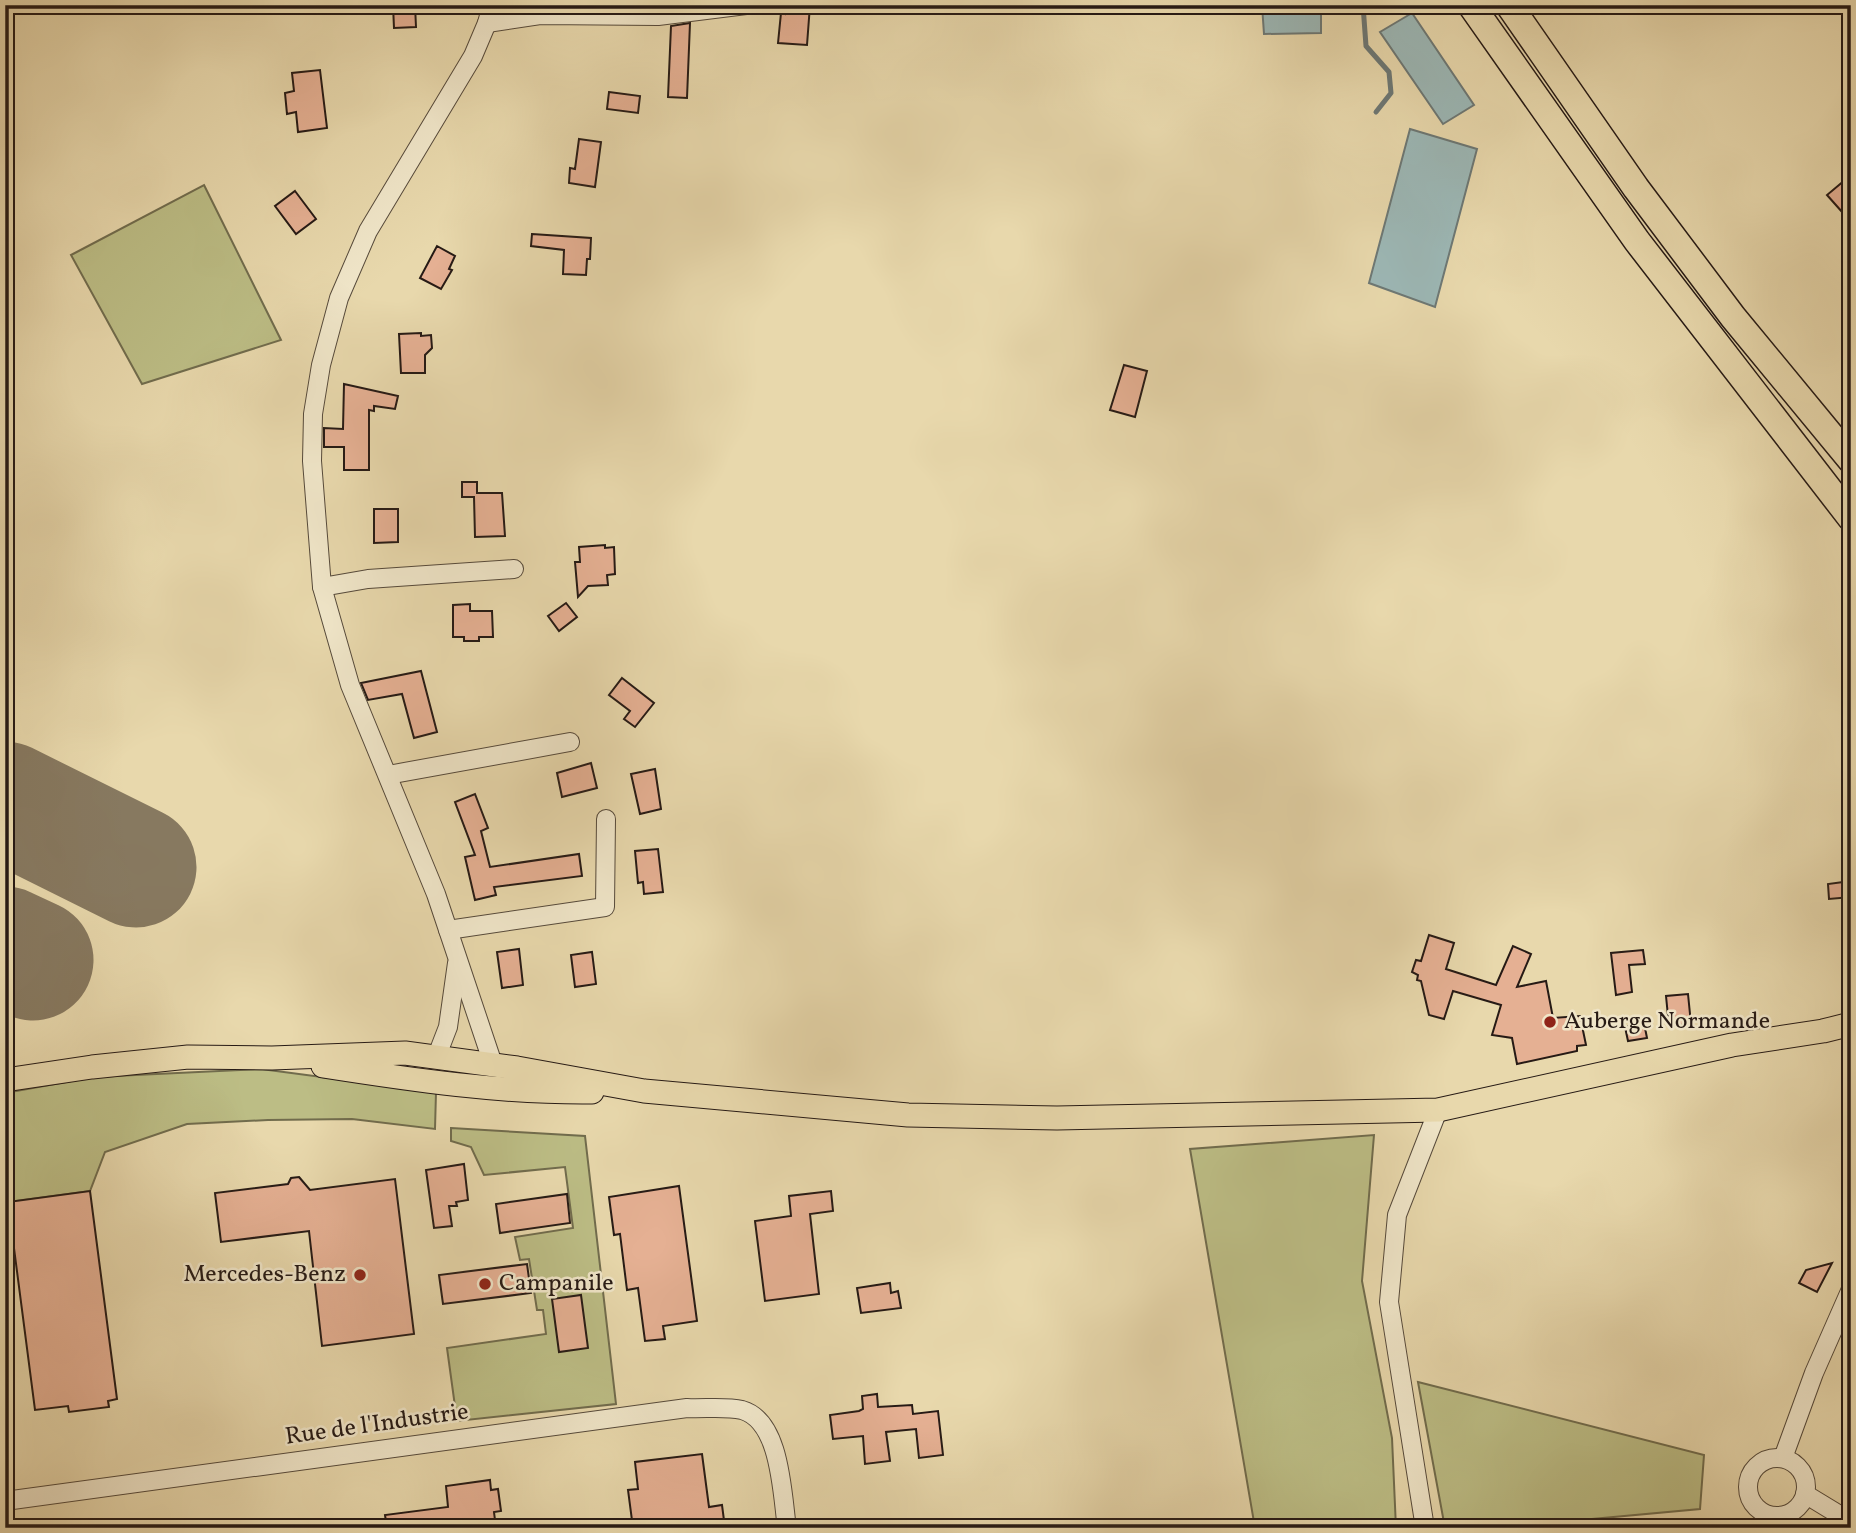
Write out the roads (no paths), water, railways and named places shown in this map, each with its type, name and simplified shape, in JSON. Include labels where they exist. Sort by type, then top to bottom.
[{"type":"highway","points":[[1471,5],[1637,241],[1847,512]]},
{"type":"highway","points":[[1509,5],[1636,188],[1733,317],[1851,460]]},
{"type":"main road","points":[[272,1058],[416,1080],[533,1091],[644,1091],[921,1115],[1057,1118],[1438,1110],[1732,1045],[1851,1024]]},
{"type":"main road","points":[[1823,1031],[1851,1037]]},
{"type":"main road","points":[[5,1080],[188,1057],[272,1058],[405,1053],[493,1064],[644,1091]]},
{"type":"main road","points":[[416,1080],[429,1073],[489,1079],[493,1064]]},
{"type":"street","points":[[492,5],[473,56],[368,231],[340,298],[321,365],[313,414],[312,461],[322,587],[350,685],[448,930],[493,1064]]},
{"type":"street","points":[[487,23],[540,15],[659,16],[746,5]]},
{"type":"street","points":[[322,587],[368,579],[514,569]]},
{"type":"street","points":[[388,775],[570,742]]},
{"type":"street","points":[[448,930],[605,907],[606,819]]},
{"type":"street","points":[[436,1058],[448,1027],[457,959]]},
{"type":"street","points":[[1425,1528],[1389,1302],[1397,1215],[1438,1110]]},
{"type":"street","points":[[1783,1458],[1814,1373],[1851,1289]]},
{"type":"street","name":"Rue de l'Industrie","points":[[5,1501],[687,1408],[740,1410],[756,1416],[774,1444],[787,1528]]},
{"type":"street","points":[[1773,1458],[1783,1458],[1801,1470],[1806,1484],[1805,1494],[1794,1510],[1765,1520],[1749,1495],[1749,1480],[1760,1463],[1773,1458]]},
{"type":"street","points":[[1805,1494],[1851,1522]]},
{"type":"water","points":[[1262,5],[1321,5],[1321,33],[1264,34]]},
{"type":"water","points":[[1412,13],[1474,105],[1443,124],[1380,32]]},
{"type":"water","points":[[1410,129],[1477,149],[1435,307],[1369,283]]},
{"type":"waterway","points":[[1363,5],[1366,46],[1389,72],[1391,93],[1376,112]]},
{"type":"place","name":"Auberge Normande","points":[[1550,1022]]},
{"type":"place","name":"Mercedes-Benz","points":[[360,1275]]},
{"type":"place","name":"Campanile","points":[[485,1284]]}]
